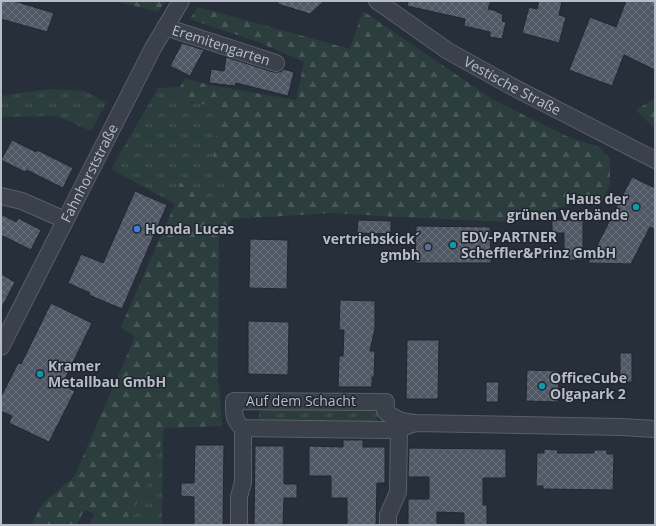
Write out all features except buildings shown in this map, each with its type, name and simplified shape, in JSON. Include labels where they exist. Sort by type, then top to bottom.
[{"type":"street","name":"Fahnhorststraße","points":[[1,347],[153,48],[181,1]]},
{"type":"street","name":"Vestische Straße","points":[[377,1],[448,51],[511,86],[655,160]]},
{"type":"street","name":"Eremitengarten","points":[[165,27],[276,63]]},
{"type":"street","points":[[1,196],[22,201],[65,220]]},
{"type":"street","name":"Auf dem Schacht","points":[[415,424],[399,429],[385,430],[242,428],[235,419],[234,401],[386,402],[385,411],[393,418],[402,422],[415,424],[621,427],[655,429]]},
{"type":"street","points":[[239,525],[239,497],[242,482],[242,428]]},
{"type":"street","points":[[388,525],[388,515],[398,492],[399,429]]},
{"type":"green space","points":[[116,1],[166,1],[158,12]]},
{"type":"green space","points":[[198,7],[350,49],[363,11],[492,99],[568,137],[599,147],[610,159],[610,185],[601,202],[566,206],[510,222],[333,213],[232,219],[219,237],[218,382],[222,426],[164,428],[163,438],[146,488],[124,524],[84,510],[77,525],[31,525],[43,503],[74,477],[135,337],[121,327],[175,204],[179,182],[221,205],[234,189],[212,164],[220,107],[176,100],[180,87],[185,78],[209,85],[296,100],[304,62],[258,42],[190,19]]},
{"type":"green space","points":[[180,87],[176,100],[221,107],[212,164],[234,188],[221,205],[179,183],[175,204],[111,169],[158,88]]},
{"type":"green space","points":[[49,89],[85,91],[106,103],[91,131],[57,116],[1,117],[1,96]]},
{"type":"green space","points":[[655,98],[655,129],[636,110]]},
{"type":"green space","points":[[372,408],[377,413],[377,420],[375,423],[261,420],[259,417],[260,409]]},
{"type":"green space","points":[[163,438],[162,525],[89,525],[94,514],[124,523],[146,488]]},
{"type":"place","name":"Haus der grünen Verbände","points":[[636,207]]},
{"type":"place","name":"Honda Lucas","points":[[137,229]]},
{"type":"place","name":"EDV-PARTNER Scheffler&Prinz GmbH","points":[[453,245]]},
{"type":"place","name":"vertriebskick´ gmbh","points":[[428,247]]},
{"type":"place","name":"Kramer Metallbau GmbH","points":[[40,374]]},
{"type":"place","name":"OfficeCube Olgapark 2","points":[[542,386]]}]
